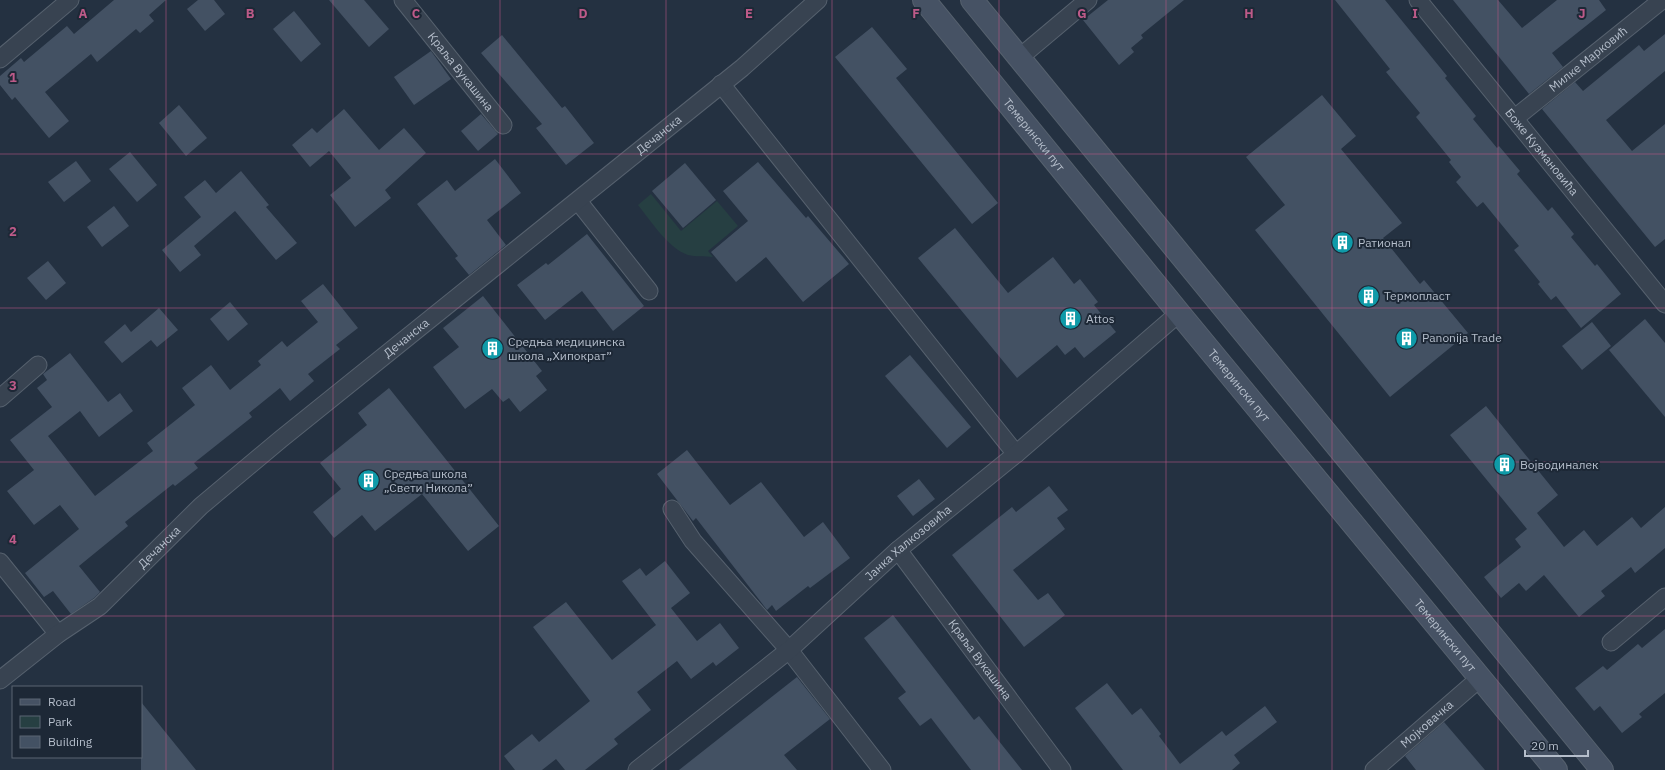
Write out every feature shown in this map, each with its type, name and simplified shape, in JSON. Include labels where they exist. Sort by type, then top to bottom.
[{"type":"main road","name":"Темерински пут","points":[[924,0],[1179,313],[1556,770]]},
{"type":"main road","points":[[972,0],[1602,770]]},
{"type":"street","points":[[0,59],[70,0]]},
{"type":"street","name":"Краља Вукашина","points":[[403,0],[503,125]]},
{"type":"street","name":"Дечанска","points":[[0,680],[58,634],[100,606],[200,506],[281,438],[742,68],[818,0]]},
{"type":"street","points":[[1019,58],[1088,0]]},
{"type":"street","name":"Боже Кузмановића","points":[[1418,0],[1665,304]]},
{"type":"street","name":"Милке Марковић","points":[[1515,118],[1662,0]]},
{"type":"street","points":[[721,84],[1016,454]]},
{"type":"street","points":[[578,201],[649,291]]},
{"type":"street","name":"Јанка Халкозовића","points":[[637,770],[789,650],[898,550],[1016,454],[1179,313]]},
{"type":"street","points":[[0,398],[38,366]]},
{"type":"street","points":[[672,509],[693,541],[789,650],[882,770]]},
{"type":"street","name":"Краља Вукашина","points":[[898,550],[1062,770]]},
{"type":"street","points":[[0,562],[58,634]]},
{"type":"street","points":[[1611,642],[1665,597]]},
{"type":"street","name":"Мојковачка","points":[[1374,770],[1480,678]]},
{"type":"green space","points":[[651,194],[681,231],[717,201],[738,226],[708,251],[713,257],[688,255],[674,247],[667,240],[638,205]]},
{"type":"building","points":[[114,0],[166,0],[149,15],[154,21],[140,33],[136,29],[97,62],[91,54],[45,92],[69,121],[49,138],[15,97],[12,100],[0,85],[0,76],[21,58],[24,62],[67,26],[74,34]]},
{"type":"building","points":[[198,0],[214,0],[225,14],[205,31],[187,9]]},
{"type":"building","points":[[329,0],[364,0],[389,29],[369,47]]},
{"type":"building","points":[[1108,0],[1184,0],[1141,35],[1143,38],[1131,48],[1134,52],[1119,65],[1083,20]]},
{"type":"building","points":[[1335,0],[1385,0],[1447,76],[1445,78],[1476,116],[1473,119],[1497,148],[1499,146],[1520,171],[1517,174],[1548,211],[1552,207],[1574,234],[1571,237],[1595,266],[1597,264],[1621,294],[1581,328],[1556,296],[1551,300],[1538,284],[1540,282],[1514,250],[1519,246],[1483,202],[1477,207],[1456,182],[1461,177],[1449,162],[1451,160],[1416,117],[1420,113],[1386,72],[1390,69]]},
{"type":"building","points":[[1453,0],[1498,0],[1522,28],[1557,0],[1599,0],[1606,10],[1552,53],[1563,67],[1529,94]]},
{"type":"building","points":[[294,11],[321,44],[301,62],[273,29]]},
{"type":"building","points":[[872,27],[907,69],[896,78],[998,203],[972,224],[835,57]]},
{"type":"building","points":[[1665,34],[1665,71],[1606,120],[1632,151],[1665,124],[1665,239],[1655,247],[1542,109],[1575,82],[1583,91],[1639,45],[1644,51]]},
{"type":"building","points":[[502,35],[562,108],[565,106],[594,143],[566,165],[536,128],[542,124],[481,53]]},
{"type":"building","points":[[431,51],[451,79],[414,105],[394,77]]},
{"type":"building","points":[[1322,95],[1356,136],[1341,149],[1402,223],[1383,238],[1420,284],[1424,280],[1468,333],[1390,397],[1255,230],[1285,205],[1246,157]]},
{"type":"building","points":[[179,105],[207,138],[186,156],[159,123]]},
{"type":"building","points":[[344,109],[379,150],[404,128],[426,153],[385,190],[391,198],[355,227],[330,195],[351,178],[329,151],[310,167],[292,145],[312,128],[317,133]]},
{"type":"building","points":[[481,114],[498,134],[478,151],[461,131]]},
{"type":"building","points":[[130,152],[157,185],[137,202],[109,169]]},
{"type":"building","points":[[495,159],[521,193],[487,220],[506,245],[469,275],[455,258],[458,256],[417,204],[447,180],[455,191]]},
{"type":"building","points":[[76,161],[91,181],[64,202],[48,182]]},
{"type":"building","points":[[758,162],[806,218],[808,216],[849,264],[803,302],[766,257],[736,282],[711,252],[748,221],[723,191]]},
{"type":"building","points":[[685,163],[716,200],[683,228],[652,191]]},
{"type":"building","points":[[241,171],[269,205],[266,207],[297,243],[276,260],[235,211],[194,246],[201,255],[180,272],[162,250],[201,217],[184,197],[205,180],[216,193]]},
{"type":"building","points":[[114,206],[129,226],[102,247],[87,227]]},
{"type":"building","points":[[955,228],[1008,293],[1053,257],[1074,284],[1080,279],[1098,302],[1094,305],[1116,332],[1084,358],[1075,347],[1065,355],[1057,345],[1017,378],[918,258]]},
{"type":"building","points":[[587,234],[644,306],[613,331],[582,291],[545,320],[517,285],[546,263],[548,265]]},
{"type":"building","points":[[48,261],[66,283],[46,300],[27,278]]},
{"type":"building","points":[[323,284],[358,328],[336,345],[340,349],[308,374],[314,381],[290,401],[280,388],[249,413],[252,417],[194,463],[198,468],[175,486],[173,484],[125,522],[128,526],[79,566],[100,592],[94,598],[71,614],[53,591],[44,597],[25,573],[79,529],[60,505],[34,525],[7,491],[34,470],[10,440],[52,407],[37,388],[47,380],[43,374],[70,353],[108,402],[120,393],[133,411],[99,437],[80,411],[48,436],[95,496],[153,451],[147,443],[195,405],[182,388],[211,365],[230,390],[261,365],[258,361],[282,341],[287,347],[318,322],[301,301]]},
{"type":"building","name":"Средња медицинска школа „Хипократ”","points":[[483,296],[542,371],[536,376],[547,390],[520,412],[509,398],[503,402],[492,389],[465,409],[433,367],[459,347],[443,328]]},
{"type":"building","points":[[230,302],[248,324],[228,341],[210,319]]},
{"type":"building","points":[[159,308],[178,330],[157,347],[151,340],[122,363],[104,342],[125,324],[131,332]]},
{"type":"building","points":[[1645,319],[1665,343],[1665,417],[1609,350]]},
{"type":"building","points":[[1592,322],[1611,346],[1582,370],[1562,346]]},
{"type":"building","points":[[910,355],[971,427],[947,448],[885,376]]},
{"type":"building","points":[[389,388],[499,526],[468,551],[422,494],[375,531],[362,515],[334,538],[313,512],[341,489],[320,463],[367,425],[358,413]]},
{"type":"building","points":[[1486,406],[1558,495],[1537,513],[1564,547],[1584,530],[1597,546],[1632,517],[1641,528],[1665,507],[1665,548],[1635,573],[1631,567],[1601,591],[1605,596],[1579,617],[1544,575],[1526,591],[1519,583],[1501,598],[1484,577],[1521,547],[1515,539],[1527,529],[1450,435]]},
{"type":"building","points":[[687,450],[730,505],[761,482],[804,537],[823,522],[850,558],[810,588],[808,586],[776,611],[772,605],[767,610],[696,518],[693,521],[657,474]]},
{"type":"building","points":[[919,479],[935,499],[913,516],[897,496]]},
{"type":"building","points":[[1049,486],[1068,510],[1057,518],[1065,529],[1013,570],[1038,600],[1048,593],[1065,615],[1024,647],[952,555],[1012,507],[1016,512]]},
{"type":"building","points":[[665,561],[690,593],[671,608],[697,641],[720,623],[739,648],[716,666],[713,662],[691,679],[677,661],[637,692],[651,710],[614,739],[618,744],[585,770],[565,770],[556,759],[542,770],[515,770],[504,756],[532,734],[539,742],[590,701],[533,627],[566,602],[612,660],[656,625],[622,581],[640,568],[646,576]]},
{"type":"building","points":[[893,615],[974,720],[979,716],[1022,770],[971,770],[931,718],[920,726],[898,698],[906,692],[864,638]]},
{"type":"building","points":[[1665,629],[1665,693],[1639,714],[1642,717],[1622,733],[1600,706],[1594,711],[1575,688],[1603,666],[1607,670],[1638,644],[1642,648]]},
{"type":"building","points":[[797,677],[830,719],[784,755],[797,770],[679,770]]},
{"type":"building","points":[[1107,683],[1132,715],[1141,708],[1161,734],[1159,736],[1180,764],[1222,731],[1226,736],[1265,706],[1277,722],[1234,755],[1240,763],[1232,770],[1123,770],[1075,708]]},
{"type":"building","points":[[142,703],[196,770],[141,770],[142,758]]},
{"type":"building","points":[[1444,722],[1485,770],[1416,770],[1405,756]]},
{"type":"place","name":"Ратионал","points":[[1342,243]]},
{"type":"place","name":"Термопласт","points":[[1368,296]]},
{"type":"place","name":"Attos","points":[[1071,319]]},
{"type":"place","name":"Panonija Trade","points":[[1407,338]]},
{"type":"place","name":"Средња медицинска школа „Хипократ”","points":[[493,349]]},
{"type":"place","name":"Војводиналек","points":[[1504,465]]},
{"type":"place","name":"Средња школа „Свети Никола”","points":[[368,481]]}]
